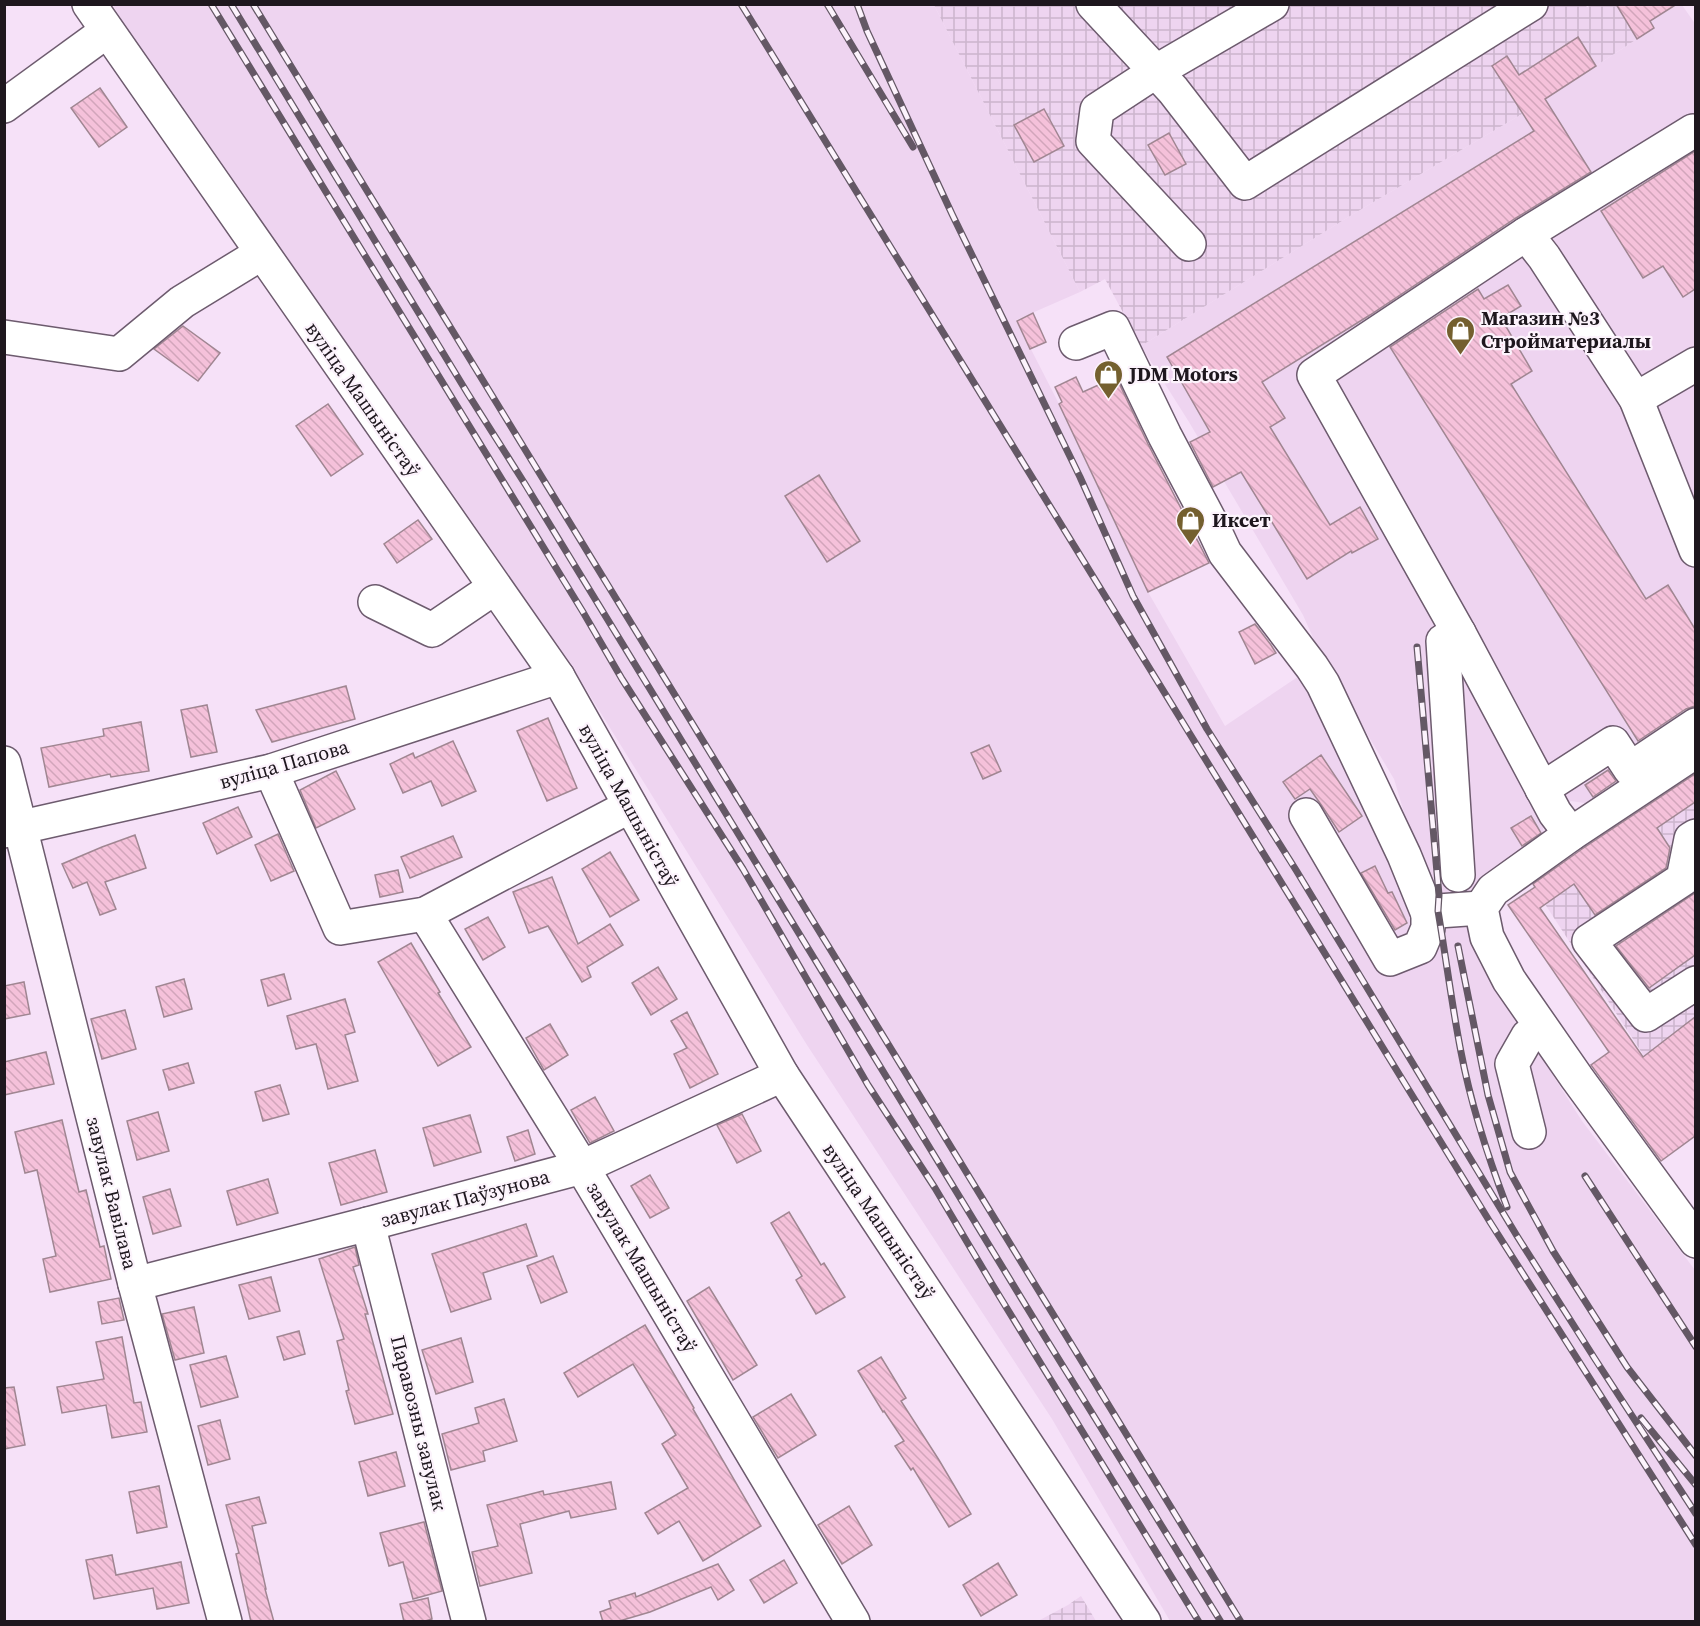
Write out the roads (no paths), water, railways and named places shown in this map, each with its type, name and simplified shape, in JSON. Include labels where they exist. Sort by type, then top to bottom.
[{"type":"street","name":"вуліца Машыністаў","points":[[89,4],[558,677],[782,1075],[1144,1622]]},
{"type":"street","points":[[1093,4],[1173,90],[1245,183],[1531,4]]},
{"type":"street","points":[[1189,244],[1093,141],[1097,110],[1155,72],[1272,4]]},
{"type":"street","points":[[4,106],[107,31]]},
{"type":"street","points":[[1570,834],[1555,813],[1459,633],[1314,375],[1526,234],[1693,131]]},
{"type":"street","points":[[1526,234],[1544,257],[1636,399],[1695,550]]},
{"type":"street","points":[[4,337],[118,354],[182,302],[262,253]]},
{"type":"street","points":[[1076,343],[1113,328],[1165,436],[1226,553],[1323,684],[1404,855],[1428,914],[1428,928],[1420,947],[1390,959],[1306,816]]},
{"type":"street","points":[[1636,399],[1695,364]]},
{"type":"street","points":[[375,602],[432,630],[494,588]]},
{"type":"street","points":[[1458,875],[1443,641],[1459,633]]},
{"type":"street","name":"вуліца Папова","points":[[13,828],[271,771],[558,677]]},
{"type":"street","points":[[1542,789],[1613,743],[1630,769],[1695,725]]},
{"type":"street","points":[[1695,751],[1570,834],[1492,890],[1481,908],[1486,937],[1509,980],[1695,1240]]},
{"type":"street","name":"завулак Вавілава","points":[[4,763],[13,828],[225,1622]]},
{"type":"street","points":[[271,771],[340,928],[425,914],[630,806]]},
{"type":"street","points":[[1695,836],[1691,839],[1683,879],[1589,941],[1646,1015],[1695,982]]},
{"type":"street","points":[[1428,914],[1438,911],[1481,908]]},
{"type":"street","name":"завулак Машыністаў","points":[[425,914],[582,1167],[853,1622]]},
{"type":"street","points":[[1529,1132],[1512,1064],[1528,1036],[1541,1027]]},
{"type":"street","name":"завулак Паўзунова","points":[[135,1284],[582,1167],[782,1075]]},
{"type":"street","name":"Паравозны завулак","points":[[368,1224],[469,1622]]},
{"type":"railway","points":[[211,4],[622,679],[743,869],[868,1085],[935,1188],[1199,1622]]},
{"type":"railway","points":[[231,4],[1221,1622]]},
{"type":"railway","points":[[253,4],[1241,1622]]},
{"type":"railway","points":[[741,4],[1490,1222],[1696,1545]]},
{"type":"railway","points":[[827,4],[913,147]]},
{"type":"railway","points":[[857,4],[867,31],[952,214],[1080,477],[1133,596],[1207,729],[1296,870],[1517,1236],[1696,1514]]},
{"type":"railway","points":[[1417,647],[1439,895],[1438,911],[1452,1000],[1465,1072],[1475,1111],[1507,1207]]},
{"type":"railway","points":[[1458,946],[1488,1095],[1510,1172],[1553,1251],[1627,1367],[1696,1456]]},
{"type":"railway","points":[[1585,1176],[1696,1347]]},
{"type":"railway","points":[[1641,1418],[1696,1485]]},
{"type":"place","name":"Магазин №3 Стройматериалы","points":[[1460,356]]},
{"type":"place","name":"JDM Motors","points":[[1108,400]]},
{"type":"place","name":"Иксет","points":[[1191,546]]}]
